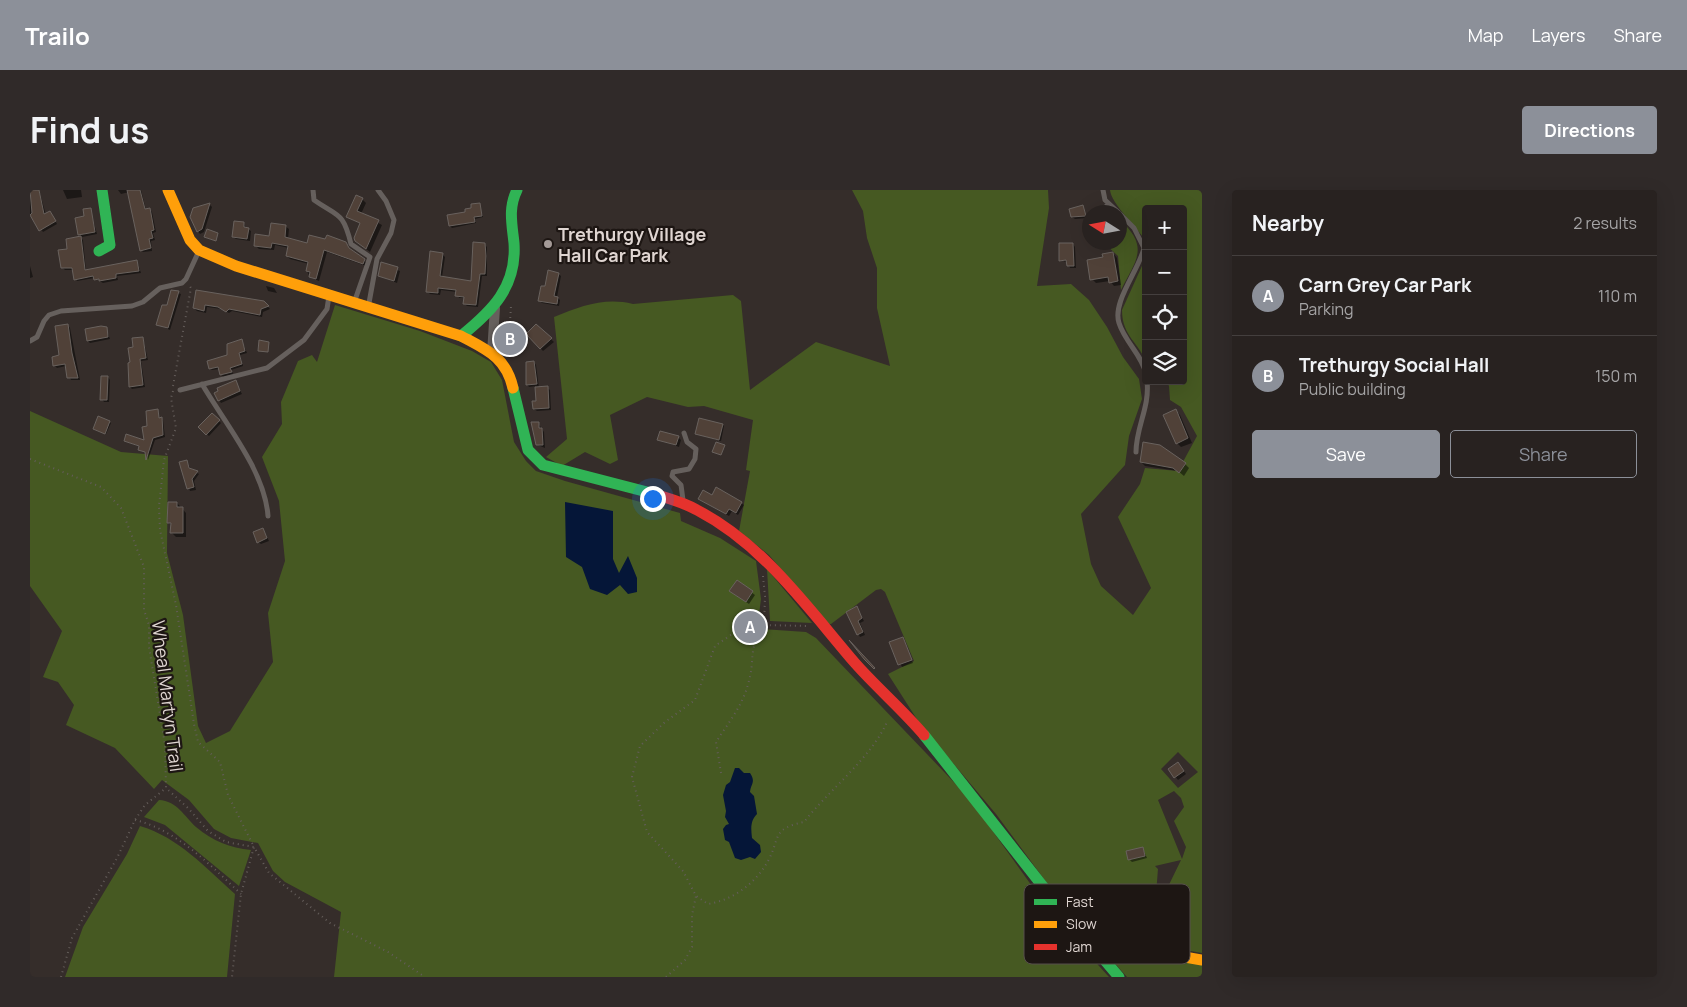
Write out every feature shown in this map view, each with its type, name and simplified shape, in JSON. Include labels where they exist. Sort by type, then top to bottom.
[{"type":"street","points":[[99,251],[110,245],[102,190]]},
{"type":"street","points":[[168,190],[187,234],[199,250],[236,266],[329,293],[461,336],[492,353],[504,364],[511,379],[520,424],[528,450],[543,465],[635,488],[683,504],[698,510],[732,532],[781,575],[857,665],[912,722],[966,786],[1042,884]]},
{"type":"street","points":[[461,336],[495,308],[511,281],[514,250],[509,221],[513,196],[517,190]]},
{"type":"street","points":[[492,353],[495,308]]},
{"type":"street","points":[[1108,964],[1119,977]]},
{"type":"lane","points":[[313,190],[314,200],[339,214],[345,222],[351,244],[370,256],[354,301]]},
{"type":"lane","points":[[369,306],[378,259],[391,233],[394,220],[386,201],[378,190]]},
{"type":"lane","points":[[1103,190],[1108,204]]},
{"type":"lane","points":[[1127,221],[1134,228],[1144,248],[1120,304],[1117,317],[1122,332],[1142,364]]},
{"type":"lane","points":[[30,341],[37,337],[44,321],[49,315],[61,310],[132,306],[144,302],[160,288],[182,283],[186,279],[199,250]]},
{"type":"lane","points":[[180,390],[267,368],[304,340],[327,309],[329,293]]},
{"type":"lane","points":[[202,384],[252,468],[264,496],[268,516]]},
{"type":"lane","points":[[1136,452],[1137,436],[1148,397],[1147,385]]},
{"type":"lane","points":[[683,504],[681,485],[672,476],[673,472],[689,469],[696,454],[696,449],[687,442],[684,433]]},
{"type":"path","points":[[186,279],[191,288],[171,398],[176,428],[164,460],[159,506],[160,530],[176,605],[198,742],[220,762],[228,795],[269,874],[330,923],[388,952],[425,977]]},
{"type":"path","name":"Wheal Martyn Trail","points":[[30,458],[101,487],[121,508],[144,567],[144,610],[149,625],[150,646],[165,745],[166,788],[188,808],[208,831],[226,842],[254,847]]},
{"type":"path","points":[[721,773],[716,742],[729,722],[748,685],[754,640],[764,625],[765,596],[761,556]]},
{"type":"path","points":[[807,626],[764,625],[738,630],[715,646],[695,700],[665,722],[640,746],[632,777],[647,832],[683,871],[696,896],[708,904],[723,902],[746,888],[768,861],[776,838],[788,826],[804,822],[820,801],[880,737],[887,722]]},
{"type":"path","points":[[61,977],[72,938],[117,858],[135,820],[144,805],[166,788]]},
{"type":"path","points":[[135,820],[163,829],[241,894]]},
{"type":"path","points":[[232,977],[241,894],[254,847]]},
{"type":"path","points":[[666,977],[685,960],[692,947],[692,915],[696,896]]},
{"type":"green space","points":[[852,190],[1048,190],[1049,208],[1037,286],[1071,284],[1089,300],[1107,327],[1123,357],[1139,379],[1142,399],[1129,436],[1125,465],[1081,514],[1091,564],[1101,586],[1133,615],[1151,588],[1118,517],[1140,484],[1145,468],[1178,471],[1197,436],[1181,407],[1170,400],[1168,385],[1187,385],[1187,205],[1142,205],[1142,236],[1127,218],[1127,205],[1117,205],[1110,190],[1202,190],[1202,953],[1190,951],[1190,884],[1169,884],[1181,860],[1155,866],[1158,869],[1157,884],[1048,884],[996,814],[920,724],[888,674],[914,661],[885,592],[881,589],[876,590],[831,624],[828,624],[769,555],[739,531],[750,471],[746,470],[753,420],[704,406],[688,407],[647,397],[610,415],[618,460],[610,464],[585,452],[562,466],[546,457],[567,439],[554,317],[583,306],[603,302],[633,304],[733,295],[741,301],[750,390],[816,342],[890,366],[877,308],[877,268],[867,238],[863,211]],"holes":[[[1178,752],[1198,772],[1178,788],[1161,769]],[[1174,791],[1181,798],[1184,807],[1174,821],[1186,847],[1182,859],[1158,800]]]},
{"type":"green space","points":[[1127,228],[1135,238],[1137,254],[1121,290],[1118,256],[1112,250],[1127,250]]},
{"type":"green space","points":[[1142,266],[1142,354],[1125,327],[1122,310]]},
{"type":"green space","points":[[335,305],[420,331],[472,351],[491,362],[502,380],[514,442],[526,461],[536,471],[680,513],[681,521],[720,538],[756,561],[761,599],[759,614],[739,622],[738,630],[754,639],[761,629],[806,632],[816,638],[969,798],[1030,884],[1024,884],[1024,964],[1097,964],[1109,977],[334,977],[341,912],[285,882],[273,871],[258,843],[231,838],[214,829],[189,800],[162,780],[154,789],[115,748],[66,725],[74,705],[58,682],[43,677],[62,631],[30,586],[30,411],[121,452],[168,456],[167,553],[183,615],[198,726],[206,743],[230,731],[273,662],[268,613],[285,561],[279,501],[262,457],[282,424],[281,402],[298,361],[312,355],[317,362]]},
{"type":"green space","points":[[767,569],[812,623],[770,621]]},
{"type":"green space","points":[[159,800],[171,803],[196,827],[215,840],[236,848],[251,850],[239,886],[165,825],[144,817]]},
{"type":"green space","points":[[140,826],[154,831],[179,845],[235,894],[227,977],[65,977],[83,927],[127,854]]},
{"type":"green space","points":[[1190,962],[1202,964],[1202,977],[1127,977],[1115,964],[1190,964]]},
{"type":"water","points":[[565,502],[613,511],[613,559],[619,573],[628,556],[637,578],[637,592],[628,594],[620,585],[607,595],[590,589],[582,567],[566,557]]},
{"type":"water","points":[[735,768],[739,768],[744,773],[750,773],[753,778],[750,792],[754,796],[757,814],[752,822],[752,838],[760,845],[761,852],[755,859],[750,857],[741,860],[735,858],[729,842],[725,840],[723,829],[729,824],[725,817],[726,811],[723,795]]},
{"type":"building","points":[[30,190],[39,190],[44,214],[50,211],[56,221],[39,231],[30,215],[32,213]]},
{"type":"building","points":[[127,190],[140,190],[145,209],[150,208],[154,230],[151,231],[153,238],[149,239],[151,248],[140,251]]},
{"type":"building","points":[[356,195],[363,198],[357,211],[379,220],[366,249],[355,241],[354,238],[360,223],[346,217]]},
{"type":"building","points":[[210,203],[202,229],[197,232],[190,217],[193,208]]},
{"type":"building","points":[[480,203],[482,216],[474,217],[475,222],[449,226],[447,215],[465,212],[465,209],[471,208],[471,204]]},
{"type":"building","points":[[1082,205],[1082,216],[1071,217],[1069,209]]},
{"type":"building","points":[[91,208],[95,232],[78,235],[75,218],[84,216],[83,209]]},
{"type":"building","points":[[234,221],[244,222],[244,227],[249,228],[247,239],[232,237]]},
{"type":"building","points":[[271,223],[286,225],[285,237],[307,243],[309,235],[325,239],[327,235],[346,242],[349,248],[365,259],[363,264],[324,250],[316,279],[309,277],[310,272],[306,271],[308,262],[286,256],[288,246],[272,243],[271,248],[254,246],[255,234],[269,236]]},
{"type":"building","points":[[207,229],[218,233],[216,241],[204,237]]},
{"type":"building","points":[[81,236],[85,270],[137,260],[139,271],[116,274],[116,278],[99,281],[99,279],[94,280],[93,276],[74,280],[72,268],[61,268],[58,250],[67,249],[66,239]]},
{"type":"building","points":[[473,242],[485,243],[486,256],[485,274],[480,274],[476,305],[463,304],[464,297],[455,296],[456,290],[438,288],[438,293],[426,292],[430,251],[443,253],[440,276],[471,281]]},
{"type":"building","points":[[1059,243],[1073,243],[1074,266],[1067,266],[1066,260],[1059,261]]},
{"type":"building","points":[[1113,252],[1118,281],[1109,283],[1108,277],[1090,280],[1087,260],[1103,257],[1102,254]]},
{"type":"building","points":[[381,262],[398,267],[394,281],[378,276]]},
{"type":"building","points":[[548,270],[559,273],[554,296],[558,297],[557,304],[538,301],[541,286],[545,286]]},
{"type":"building","points":[[171,290],[179,291],[168,328],[156,325],[162,305],[167,305]]},
{"type":"building","points":[[196,290],[264,301],[269,306],[261,309],[260,315],[229,309],[226,312],[218,307],[205,305],[204,311],[193,308]]},
{"type":"building","points":[[68,324],[78,378],[67,378],[65,364],[53,366],[52,357],[59,355],[55,326]]},
{"type":"building","points":[[505,324],[516,325],[515,347],[504,347]]},
{"type":"building","points":[[536,324],[552,338],[540,349],[526,334]]},
{"type":"building","points":[[101,326],[107,327],[108,337],[87,341],[85,329]]},
{"type":"building","points":[[143,337],[146,358],[140,359],[143,385],[129,387],[128,363],[130,362],[128,348],[133,347],[132,338]]},
{"type":"building","points":[[242,339],[245,351],[239,353],[242,364],[230,368],[232,372],[220,375],[218,367],[209,369],[207,361],[227,355],[227,344]]},
{"type":"building","points":[[259,340],[269,342],[268,352],[258,351]]},
{"type":"building","points":[[534,361],[537,384],[526,385],[526,362]]},
{"type":"building","points":[[101,376],[108,376],[107,400],[100,400]]},
{"type":"building","points":[[236,380],[240,391],[218,401],[214,393],[218,391],[217,388]]},
{"type":"building","points":[[548,386],[549,408],[533,409],[532,401],[536,401],[535,387]]},
{"type":"building","points":[[158,409],[159,418],[162,417],[163,435],[153,438],[146,460],[145,452],[138,450],[139,446],[124,441],[126,434],[144,440],[142,427],[147,426],[146,411]]},
{"type":"building","points":[[1176,409],[1188,438],[1176,444],[1163,415]]},
{"type":"building","points":[[212,413],[220,420],[206,435],[198,427]]},
{"type":"building","points":[[98,416],[110,421],[105,434],[93,429]]},
{"type":"building","points":[[699,418],[723,424],[719,440],[695,434]]},
{"type":"building","points":[[531,422],[539,422],[539,428],[542,428],[543,445],[536,445]]},
{"type":"building","points":[[660,431],[679,436],[676,445],[657,440]]},
{"type":"building","points":[[716,442],[725,445],[721,455],[712,452]]},
{"type":"building","points":[[1143,442],[1160,445],[1186,463],[1179,473],[1173,468],[1140,462]]},
{"type":"building","points":[[187,460],[189,468],[198,471],[192,479],[194,487],[187,489],[179,462]]},
{"type":"building","points":[[716,487],[742,502],[736,513],[729,509],[726,514],[698,499],[703,490],[712,495]]},
{"type":"building","points":[[168,502],[177,502],[177,507],[183,507],[183,533],[170,533],[171,523],[167,523]]},
{"type":"building","points":[[263,528],[267,538],[257,543],[253,532]]},
{"type":"building","points":[[737,580],[753,591],[746,602],[729,591]]},
{"type":"building","points":[[857,606],[862,618],[858,621],[863,632],[857,635],[846,612]]},
{"type":"building","points":[[903,637],[912,660],[898,665],[889,642]]},
{"type":"building","points":[[849,640],[875,668],[874,669],[864,659]]},
{"type":"building","points":[[1178,762],[1184,771],[1174,778],[1168,769]]},
{"type":"building","points":[[1143,847],[1145,856],[1128,860],[1126,851]]},
{"type":"traffic: fast","points":[[99,251],[110,245],[102,190]]},
{"type":"traffic: fast","points":[[461,336],[483,317],[500,297],[507,285],[514,259],[512,203],[517,190]]},
{"type":"traffic: fast","points":[[513,388],[528,450],[543,465],[651,493]]},
{"type":"traffic: fast","points":[[924,735],[1041,884]]},
{"type":"traffic: fast","points":[[1108,964],[1119,977]]},
{"type":"traffic: slow","points":[[168,190],[190,240],[199,250],[236,266],[461,336],[487,350],[494,356],[506,369],[513,388]]},
{"type":"traffic: slow","points":[[1190,958],[1202,960]]},
{"type":"traffic: jam","points":[[651,493],[680,502],[721,524],[764,559],[802,599],[863,672],[924,735]]},
{"type":"place","name":"Trethurgy Village Hall Car Park","points":[[548,244]]},
{"type":"place","name":"Trethurgy Social Hall","points":[[510,339]]},
{"type":"place","name":"Carn Grey Car Park","points":[[750,627]]}]
